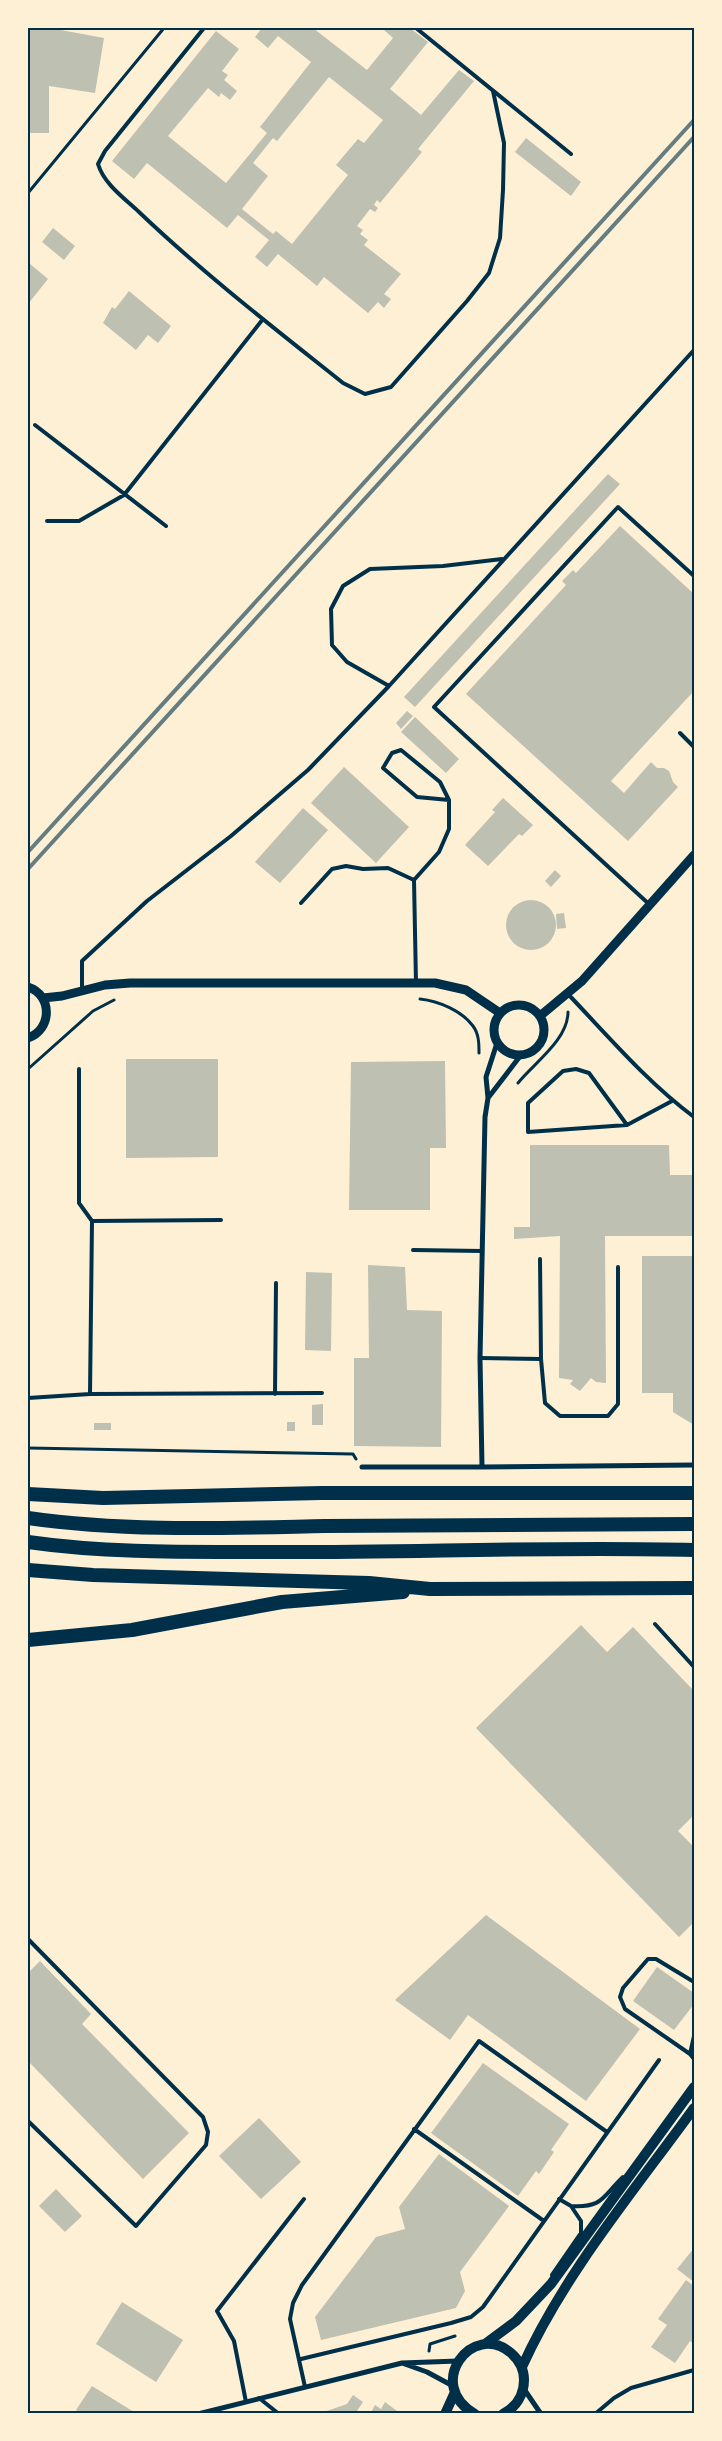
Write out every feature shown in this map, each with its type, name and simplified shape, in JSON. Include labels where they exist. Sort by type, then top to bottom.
[{"type":"highway","points":[[28,1494],[102,1498],[321,1493],[694,1493]]},
{"type":"highway","points":[[28,1518],[72,1524],[220,1528],[694,1524]]},
{"type":"highway","points":[[28,1542],[71,1548],[136,1552],[694,1550]]},
{"type":"highway","points":[[28,1570],[93,1575],[369,1583],[430,1589]]},
{"type":"highway","points":[[28,1640],[132,1630],[282,1602],[430,1589],[694,1588]]},
{"type":"main road","points":[[474,2414],[466,2409],[454,2389],[452,2378],[458,2361],[470,2350],[485,2344],[527,2309],[551,2284],[694,2087]]},
{"type":"main road","points":[[522,2367],[536,2337],[562,2291],[694,2108]]},
{"type":"main road","points":[[485,2344],[497,2345],[507,2350],[516,2357],[522,2367],[524,2389],[517,2403],[504,2413]]},
{"type":"main road","points":[[445,2414],[454,2389]]},
{"type":"street","points":[[540,1016],[567,993],[650,906],[694,856]]},
{"type":"street","points":[[43,998],[62,996],[82,989],[130,983],[416,982],[450,985],[466,990],[500,1013]]},
{"type":"street","points":[[28,988],[38,992],[43,998],[47,1015],[45,1024],[40,1031],[28,1038]]},
{"type":"street","points":[[482,1468],[480,1358],[485,1117],[488,1098],[486,1077],[498,1043],[494,1024],[500,1013],[516,1004],[534,1009],[540,1016],[544,1029],[540,1044],[535,1049],[522,1055],[488,1098]]},
{"type":"street","points":[[498,1043],[507,1052],[522,1055]]},
{"type":"street","points":[[362,1467],[482,1468],[694,1465]]},
{"type":"street","points":[[199,2413],[402,2364],[458,2361]]},
{"type":"street","points":[[402,2364],[427,2372],[454,2389]]},
{"type":"street","points":[[524,2389],[540,2414]]},
{"type":"lane","points":[[204,28],[105,152],[98,164],[102,176],[156,228],[263,319],[343,383],[366,394],[391,387],[467,301],[489,273],[500,238],[503,190],[504,143],[493,91]]},
{"type":"lane","points":[[416,28],[571,154]]},
{"type":"lane","points":[[48,521],[79,521],[124,495],[263,319]]},
{"type":"lane","points":[[82,989],[82,961],[147,901],[231,836],[308,770],[389,686],[503,558],[694,350]]},
{"type":"lane","points":[[35,425],[166,526]]},
{"type":"lane","points":[[650,906],[434,708],[618,507],[694,576]]},
{"type":"lane","points":[[389,686],[347,662],[332,645],[331,609],[343,586],[370,569],[443,566],[503,558]]},
{"type":"lane","points":[[680,733],[694,747]]},
{"type":"lane","points":[[416,982],[414,880],[439,852],[449,829],[449,800],[440,782],[401,750],[392,753],[382,768],[417,797],[449,800]]},
{"type":"lane","points":[[301,903],[332,869],[346,866],[363,869],[388,868],[414,880]]},
{"type":"lane","points":[[567,993],[672,1101],[694,1117]]},
{"type":"lane","points":[[80,1069],[79,1203],[92,1221],[90,1394]]},
{"type":"lane","points":[[627,1125],[589,1073],[576,1069],[563,1071],[528,1103],[528,1132],[627,1125],[672,1101]]},
{"type":"lane","points":[[92,1221],[221,1220]]},
{"type":"lane","points":[[413,1250],[482,1251]]},
{"type":"lane","points":[[540,1260],[541,1359],[545,1403],[560,1416],[608,1416],[618,1404],[618,1267]]},
{"type":"lane","points":[[274,1394],[276,1283]]},
{"type":"lane","points":[[480,1358],[541,1359]]},
{"type":"lane","points":[[28,1398],[90,1394],[322,1393]]},
{"type":"lane","points":[[656,1624],[694,1667]]},
{"type":"lane","points":[[28,1939],[203,2117],[208,2132],[206,2145],[136,2226],[28,2121]]},
{"type":"lane","points":[[694,1982],[656,1959],[648,1959],[623,1988],[620,1997],[625,2009],[690,2054],[694,2059]]},
{"type":"lane","points":[[690,2054],[694,2036]]},
{"type":"lane","points":[[305,2387],[301,2359],[290,2319],[292,2303],[302,2285],[479,2041],[607,2132]]},
{"type":"lane","points":[[301,2359],[451,2323],[471,2317],[483,2307],[659,2060]]},
{"type":"lane","points":[[414,2129],[544,2221]]},
{"type":"lane","points":[[571,2206],[588,2207],[598,2204],[641,2160]]},
{"type":"lane","points":[[246,2402],[234,2341],[217,2311],[304,2199]]},
{"type":"lane","points":[[527,2309],[581,2233],[581,2221],[571,2206],[559,2199]]},
{"type":"lane","points":[[595,2414],[614,2398],[631,2388],[694,2370]]},
{"type":"lane","points":[[259,2398],[279,2414]]},
{"type":"path","points":[[28,193],[164,28]]},
{"type":"path","points":[[500,1085],[510,1093],[527,1071],[546,1054],[566,1023],[567,993]]},
{"type":"path","points":[[412,998],[438,1003],[449,1008],[474,1027],[478,1038],[478,1074],[486,1077]]},
{"type":"path","points":[[28,1069],[93,1011],[114,1000],[124,999]]},
{"type":"path","points":[[28,1448],[353,1454],[362,1467]]},
{"type":"building","points":[[28,28],[50,28],[104,38],[95,93],[49,86],[49,133],[28,133]]},
{"type":"building","points":[[262,28],[313,28],[367,70],[393,38],[384,30],[386,28],[410,28],[428,42],[390,89],[421,115],[459,70],[474,81],[418,149],[422,152],[380,203],[377,200],[374,205],[378,208],[375,212],[370,209],[357,226],[363,230],[360,234],[368,240],[364,245],[401,274],[384,294],[391,299],[384,308],[378,302],[368,313],[324,277],[317,286],[278,254],[267,267],[255,257],[269,240],[238,215],[227,228],[147,163],[134,179],[112,161],[216,31],[239,49],[222,71],[228,75],[224,80],[237,91],[230,100],[221,93],[219,97],[208,88],[168,136],[226,183],[267,133],[260,127],[311,62],[278,36],[268,48],[255,37]],"holes":[[[329,77],[383,120],[364,143],[358,139],[336,165],[348,175],[292,244],[276,231],[273,234],[242,209],[268,176],[253,163],[273,138],[277,141]]]},
{"type":"building","points":[[526,138],[581,182],[571,196],[515,152]]},
{"type":"building","points":[[53,228],[75,246],[64,260],[42,242]]},
{"type":"building","points":[[29,263],[48,279],[28,304],[28,266]]},
{"type":"building","points":[[129,291],[171,326],[158,343],[148,335],[136,350],[103,323],[112,307],[115,309]]},
{"type":"building","points":[[608,474],[620,484],[415,707],[404,697]]},
{"type":"building","points":[[620,526],[694,594],[694,695],[692,693],[611,781],[624,793],[651,762],[657,768],[664,768],[669,771],[673,782],[678,787],[628,841],[466,694],[566,585],[562,581],[573,570],[576,573]]},
{"type":"building","points":[[407,711],[413,716],[401,729],[396,723]]},
{"type":"building","points":[[415,717],[459,759],[446,773],[401,732]]},
{"type":"building","points":[[344,767],[409,827],[376,863],[311,803]]},
{"type":"building","points":[[503,798],[533,825],[522,836],[519,834],[488,866],[465,845],[495,812],[492,810]]},
{"type":"building","points":[[303,808],[328,830],[280,883],[255,862]]},
{"type":"building","points":[[555,870],[561,876],[551,887],[545,881]]},
{"type":"building","points":[[531,900],[541,902],[549,907],[554,915],[556,925],[554,935],[549,943],[541,948],[531,950],[521,948],[513,943],[508,935],[506,925],[508,915],[513,907],[521,902]]},
{"type":"building","points":[[564,913],[566,928],[557,929],[556,914]]},
{"type":"building","points":[[126,1059],[218,1059],[218,1157],[126,1158]]},
{"type":"building","points":[[445,1061],[446,1148],[430,1148],[430,1210],[349,1210],[351,1062]]},
{"type":"building","points":[[530,1145],[669,1145],[670,1175],[694,1175],[694,1236],[605,1236],[606,1383],[596,1382],[591,1378],[580,1391],[570,1384],[573,1380],[559,1378],[560,1236],[514,1239],[514,1227],[530,1227]]},
{"type":"building","points":[[642,1256],[694,1256],[694,1425],[673,1412],[673,1393],[642,1393]]},
{"type":"building","points":[[368,1265],[405,1267],[407,1310],[442,1311],[441,1447],[354,1446],[354,1358],[369,1358]]},
{"type":"building","points":[[306,1272],[332,1273],[331,1351],[305,1350]]},
{"type":"building","points":[[323,1404],[323,1425],[312,1425],[312,1405]]},
{"type":"building","points":[[287,1422],[295,1422],[295,1431],[287,1431]]},
{"type":"building","points":[[94,1423],[111,1423],[111,1430],[94,1430]]},
{"type":"building","points":[[581,1625],[607,1652],[633,1627],[694,1691],[694,1815],[678,1831],[694,1847],[694,1922],[679,1937],[476,1728]]},
{"type":"building","points":[[486,1915],[640,2029],[586,2101],[468,2015],[450,2040],[395,2000]]},
{"type":"building","points":[[40,1961],[91,2014],[82,2024],[189,2133],[143,2179],[28,2061],[28,1973]]},
{"type":"building","points":[[657,1967],[694,1993],[694,2004],[674,2030],[633,2001]]},
{"type":"building","points":[[483,2063],[569,2124],[551,2150],[554,2152],[539,2174],[536,2171],[518,2196],[431,2133]]},
{"type":"building","points":[[259,2118],[301,2162],[261,2199],[219,2156]]},
{"type":"building","points":[[439,2154],[509,2206],[460,2272],[465,2291],[456,2308],[321,2340],[315,2317],[376,2237],[405,2229],[399,2207]]},
{"type":"building","points":[[56,2189],[82,2216],[65,2232],[39,2206]]},
{"type":"building","points":[[694,2248],[694,2282],[677,2269]]},
{"type":"building","points":[[686,2280],[694,2286],[694,2344],[690,2341],[675,2363],[651,2347],[667,2325],[658,2319]]},
{"type":"building","points":[[122,2302],[183,2340],[156,2382],[96,2344]]},
{"type":"building","points":[[92,2386],[134,2412],[81,2414],[76,2410]]},
{"type":"building","points":[[353,2395],[363,2402],[355,2414],[318,2414],[347,2404]]},
{"type":"building","points":[[385,2402],[397,2411],[395,2414],[370,2414],[375,2405],[381,2409]]},
{"type":"railway","points":[[28,852],[694,120]]},
{"type":"railway","points":[[28,869],[694,137]]}]
